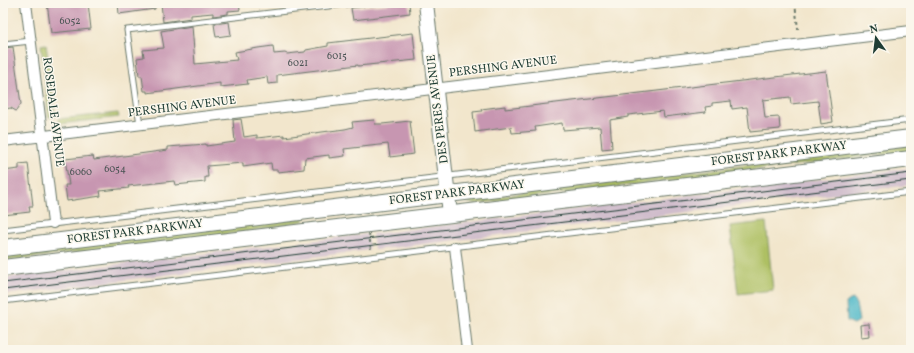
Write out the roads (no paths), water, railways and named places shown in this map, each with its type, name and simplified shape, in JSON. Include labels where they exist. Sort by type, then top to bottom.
[{"type":"main road","name":"FOREST PARK PARKWAY","points":[[3,248],[911,138]]},
{"type":"main road","name":"FOREST PARK PARKWAY","points":[[3,268],[911,159]]},
{"type":"street","name":"ROSEDALE AVENUE","points":[[26,3],[54,224]]},
{"type":"street","name":"DES PERES AVENUE","points":[[426,3],[450,214]]},
{"type":"street","name":"PERSHING AVENUE","points":[[3,141],[911,31]]},
{"type":"street","points":[[455,247],[467,350]]},
{"type":"lane","points":[[140,125],[127,30],[354,3]]},
{"type":"lane","points":[[3,44],[31,41]]},
{"type":"lane","points":[[3,230],[911,120]]},
{"type":"lane","points":[[3,301],[911,192]]},
{"type":"water","points":[[853,299],[856,304],[859,321],[854,324],[847,321],[846,303]]},
{"type":"tram line","points":[[3,283],[911,173]]},
{"type":"tram line","points":[[3,290],[911,180]]}]
